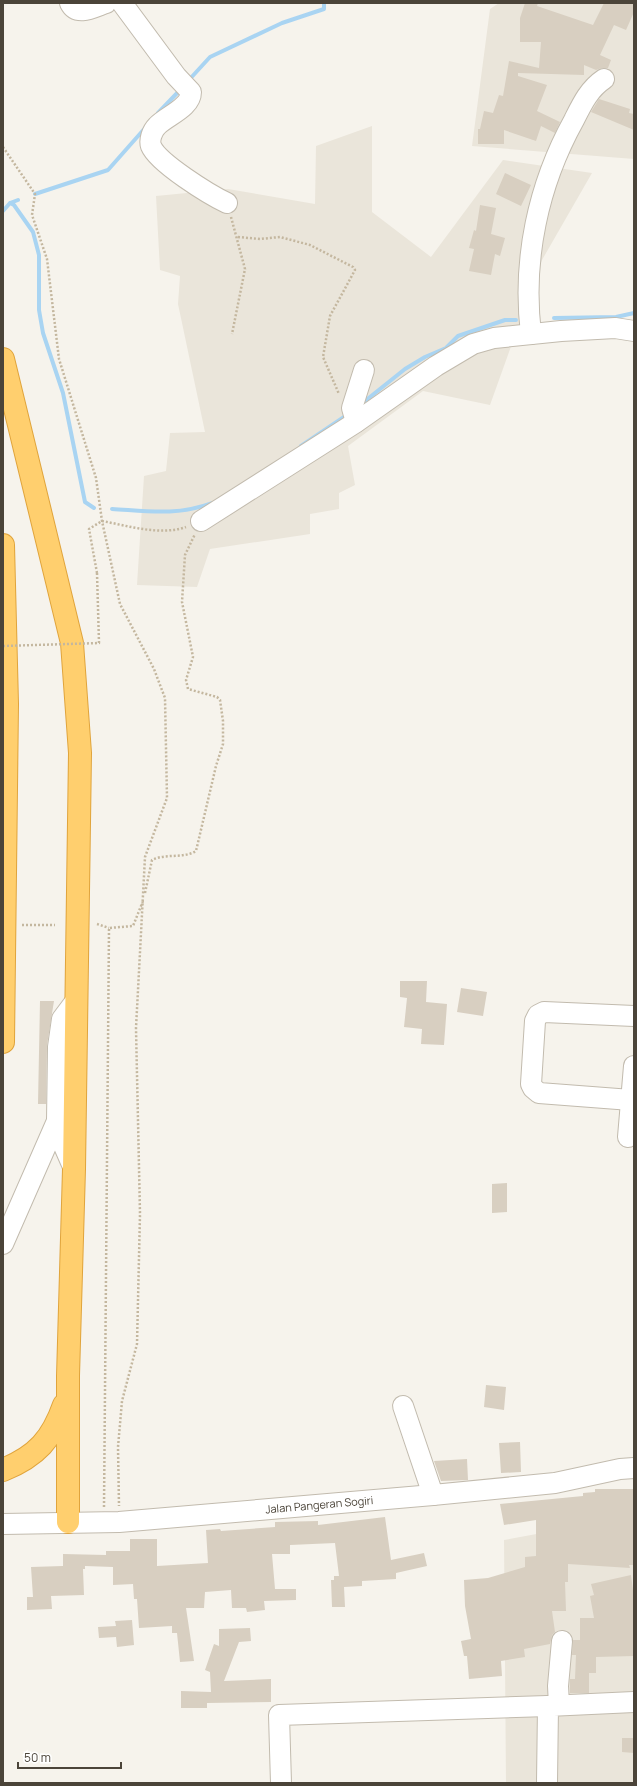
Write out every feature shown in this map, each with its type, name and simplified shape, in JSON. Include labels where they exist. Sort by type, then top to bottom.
[{"type":"highway","points":[[3,359],[72,643],[80,753],[74,1169],[68,1376],[68,1522]]},
{"type":"highway","points":[[3,545],[7,704],[3,1042]]},
{"type":"highway","points":[[3,1470],[23,1462],[42,1447],[55,1428],[64,1405],[68,1376]]},
{"type":"street","points":[[70,3],[74,9],[81,11],[106,3]]},
{"type":"street","points":[[122,3],[176,76],[190,91],[191,95],[188,102],[157,126],[152,133],[151,145],[157,154],[198,187],[227,204]]},
{"type":"street","points":[[531,334],[528,309],[529,262],[535,227],[548,178],[565,136],[585,100],[594,86],[604,79]]},
{"type":"street","points":[[201,521],[354,415],[472,344],[494,338],[531,334],[615,328],[634,331]]},
{"type":"street","points":[[354,415],[364,370]]},
{"type":"street","points":[[74,1169],[60,1137],[57,1121],[58,1047],[62,1020],[77,999]]},
{"type":"street","points":[[631,1100],[539,1093],[531,1084],[535,1021],[538,1015],[544,1012],[634,1016]]},
{"type":"street","points":[[628,1137],[634,1066]]},
{"type":"street","points":[[3,1244],[57,1121]]},
{"type":"street","points":[[403,1406],[433,1495]]},
{"type":"street","name":"Jalan Pangeran Sogiri","points":[[3,1524],[111,1522],[433,1495],[555,1483],[620,1469],[634,1468]]},
{"type":"street","points":[[547,1783],[562,1641]]},
{"type":"street","points":[[281,1783],[279,1715],[554,1706],[628,1702]]},
{"type":"path","points":[[3,147],[35,194],[32,215],[47,260],[59,359],[96,478],[102,521],[120,604],[154,669],[165,698],[167,798],[145,857],[144,899],[136,1028],[140,1214],[137,1344],[122,1401],[111,1522]]},
{"type":"path","points":[[227,204],[238,237],[245,269],[232,334]]},
{"type":"path","points":[[238,237],[260,239],[280,237],[310,245],[353,266],[355,270],[330,316],[323,357],[340,397],[354,415]]},
{"type":"path","points":[[3,646],[99,643],[96,573],[90,529],[102,521],[152,530],[179,529],[201,521]]},
{"type":"path","points":[[96,924],[109,928],[133,926],[144,899],[152,860],[160,856],[191,854],[196,851],[216,766],[223,744],[223,721],[220,700],[217,697],[188,689],[186,680],[193,657],[182,602],[186,555],[201,521]]},
{"type":"path","points":[[22,925],[55,925]]},
{"type":"path","points":[[109,928],[111,1522]]},
{"type":"shaded area","points":[[499,3],[634,3],[634,159],[472,146],[490,9]]},
{"type":"shaded area","points":[[372,126],[372,212],[431,257],[503,160],[592,173],[542,260],[490,405],[423,391],[348,446],[355,485],[339,493],[339,509],[310,514],[310,534],[210,549],[197,587],[137,585],[144,476],[166,471],[170,433],[205,432],[178,304],[180,276],[160,270],[156,196],[228,189],[315,204],[316,146]]},
{"type":"shaded area","points":[[634,1516],[634,1783],[506,1783],[504,1540]]},
{"type":"building","points":[[525,3],[538,3],[537,6],[593,25],[604,3],[634,3],[634,12],[626,30],[614,25],[600,55],[611,60],[608,68],[596,70],[584,65],[584,75],[518,73],[518,76],[547,85],[537,111],[560,122],[555,133],[541,126],[536,141],[504,130],[504,144],[478,144],[478,129],[480,129],[484,111],[493,113],[499,95],[503,96],[509,61],[539,68],[541,42],[520,42],[520,18]]},
{"type":"building","points":[[599,99],[630,109],[629,113],[634,114],[634,130],[591,112]]},
{"type":"building","points":[[505,173],[531,185],[521,206],[496,194]]},
{"type":"building","points":[[480,205],[496,208],[491,234],[505,238],[500,256],[495,254],[491,275],[469,271],[474,249],[469,248],[474,230],[476,231]]},
{"type":"building","points":[[400,981],[427,981],[426,1002],[447,1004],[444,1045],[421,1044],[422,1029],[404,1027],[407,998],[400,997]]},
{"type":"building","points":[[461,988],[487,992],[483,1016],[457,1012]]},
{"type":"building","points":[[40,1001],[54,1001],[47,1045],[46,1104],[38,1104]]},
{"type":"building","points":[[507,1183],[507,1212],[492,1213],[492,1184]]},
{"type":"building","points":[[486,1385],[506,1387],[504,1410],[484,1407]]},
{"type":"building","points":[[520,1442],[521,1472],[501,1473],[499,1443]]},
{"type":"building","points":[[467,1459],[468,1480],[441,1481],[434,1461]]},
{"type":"building","points":[[595,1489],[634,1489],[634,1565],[629,1565],[630,1568],[568,1564],[568,1582],[565,1582],[566,1611],[552,1611],[555,1632],[552,1635],[550,1644],[524,1649],[525,1657],[501,1661],[502,1676],[469,1679],[467,1656],[464,1656],[461,1641],[471,1639],[465,1606],[464,1580],[488,1578],[525,1567],[525,1557],[536,1556],[536,1520],[504,1525],[500,1504],[583,1496],[583,1493],[595,1492]]},
{"type":"building","points":[[385,1517],[391,1560],[424,1553],[427,1566],[396,1573],[396,1579],[362,1581],[362,1586],[344,1587],[345,1607],[332,1607],[331,1580],[334,1580],[334,1576],[339,1576],[335,1543],[290,1545],[290,1554],[272,1554],[275,1589],[296,1589],[296,1600],[264,1601],[265,1610],[247,1612],[246,1608],[232,1608],[231,1590],[205,1592],[204,1608],[186,1608],[194,1661],[180,1662],[177,1633],[172,1633],[172,1626],[139,1628],[137,1599],[134,1599],[133,1584],[113,1585],[113,1567],[85,1566],[85,1569],[83,1569],[84,1595],[51,1596],[52,1609],[27,1610],[27,1597],[33,1597],[31,1567],[63,1566],[63,1554],[106,1555],[106,1551],[130,1551],[130,1539],[157,1539],[157,1566],[208,1563],[206,1530],[220,1529],[221,1531],[275,1527],[275,1522],[318,1521],[318,1525]]},
{"type":"building","points":[[631,1575],[634,1598],[634,1656],[596,1657],[596,1673],[589,1673],[589,1693],[570,1693],[570,1679],[575,1679],[576,1655],[572,1655],[573,1640],[580,1640],[580,1618],[594,1618],[590,1596],[594,1595],[591,1584]]},
{"type":"building","points":[[132,1620],[134,1645],[117,1647],[116,1637],[99,1638],[98,1627],[116,1626],[115,1621]]},
{"type":"building","points":[[250,1628],[251,1641],[239,1642],[224,1681],[271,1679],[271,1702],[207,1703],[207,1708],[181,1708],[181,1691],[211,1692],[210,1672],[205,1670],[214,1644],[219,1646],[219,1629]]},
{"type":"building","points":[[622,1738],[634,1738],[634,1753],[622,1752]]},
{"type":"waterway","points":[[188,81],[210,57],[282,23],[324,9],[324,3]]},
{"type":"waterway","points":[[158,113],[181,89]]},
{"type":"waterway","points":[[35,194],[108,170],[146,127]]},
{"type":"waterway","points":[[3,211],[10,203],[18,200]]},
{"type":"waterway","points":[[10,203],[14,205],[33,232],[39,255],[39,310],[43,333],[63,393],[85,502],[94,508]]},
{"type":"waterway","points":[[554,318],[616,317],[634,313]]},
{"type":"waterway","points":[[360,405],[405,369],[425,357],[446,348],[458,336],[505,320],[516,320]]},
{"type":"waterway","points":[[301,446],[347,415]]},
{"type":"waterway","points":[[112,509],[162,512],[187,510],[212,503]]}]
